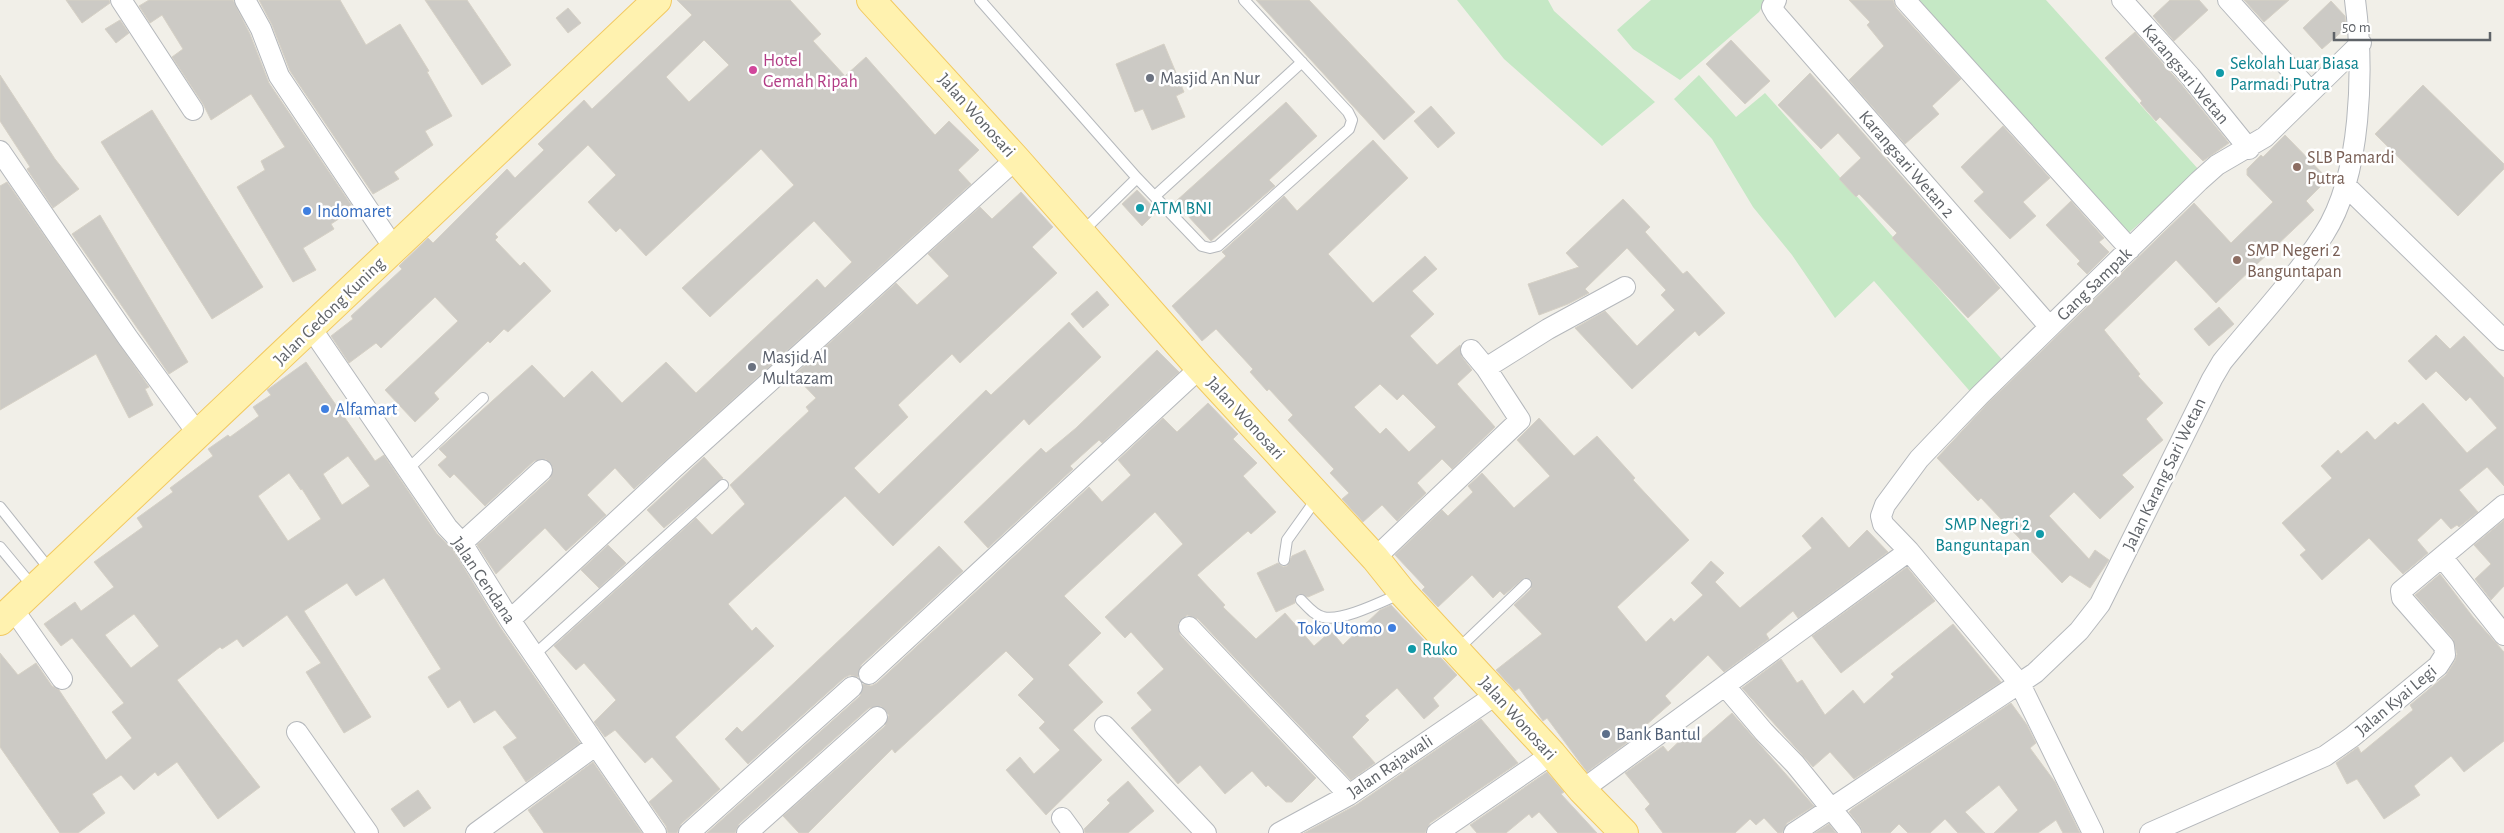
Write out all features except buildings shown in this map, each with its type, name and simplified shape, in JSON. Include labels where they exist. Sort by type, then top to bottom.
[{"type":"main road","name":"Jalan Gedong Kuning","points":[[6,615],[657,0]]},
{"type":"main road","name":"Jalan Wonosari","points":[[871,0],[1016,159],[1200,368],[1375,558],[1403,593],[1552,754],[1582,790],[1624,833]]},
{"type":"street","points":[[121,0],[193,110]]},
{"type":"street","points":[[246,0],[261,29],[279,76],[394,248]]},
{"type":"street","name":"Karangsari Wetan 2","points":[[1776,0],[1772,8],[1776,14],[2049,326]]},
{"type":"street","points":[[1904,0],[2130,249]]},
{"type":"street","name":"Karangsari Wetan","points":[[2122,0],[2190,76],[2249,149]]},
{"type":"street","points":[[2228,0],[2310,92]]},
{"type":"street","name":"Jalan Karang Sari Wetan","points":[[1794,833],[2035,674],[2079,631],[2100,604],[2222,362],[2325,233],[2346,186],[2356,122],[2361,42],[2356,0]]},
{"type":"street","name":"Gang Sampak","points":[[1909,550],[1883,524],[1881,516],[1885,505],[1919,459],[2049,326],[2214,168],[2265,138],[2361,42]]},
{"type":"street","points":[[0,151],[128,338],[198,434]]},
{"type":"street","points":[[510,620],[682,461],[1016,159]]},
{"type":"street","points":[[2346,186],[2504,340]]},
{"type":"street","points":[[1486,368],[1548,329],[1625,286]]},
{"type":"street","name":"Jalan Cendana","points":[[311,328],[447,526],[462,543],[510,620],[656,833]]},
{"type":"street","points":[[1375,558],[1518,424],[1520,420],[1486,368],[1471,350]]},
{"type":"street","points":[[869,674],[1200,368]]},
{"type":"street","points":[[462,543],[542,470]]},
{"type":"street","name":"Jalan Kyai Legi","points":[[2150,833],[2325,756],[2352,737],[2438,666],[2445,655],[2444,646],[2402,598],[2401,591],[2504,506]]},
{"type":"street","points":[[1582,790],[1909,550],[2020,684],[2093,833]]},
{"type":"street","points":[[2442,557],[2504,635]]},
{"type":"street","points":[[6,615],[62,679]]},
{"type":"street","points":[[1189,627],[1349,795]]},
{"type":"street","points":[[1725,686],[1764,732],[1795,764],[1851,833]]},
{"type":"street","points":[[689,833],[852,687]]},
{"type":"street","name":"Jalan Rajawali","points":[[1279,833],[1305,827],[1497,694]]},
{"type":"street","points":[[747,833],[877,717]]},
{"type":"street","points":[[1105,726],[1206,833]]},
{"type":"street","points":[[297,732],[368,833]]},
{"type":"street","points":[[476,833],[595,746]]},
{"type":"street","points":[[1437,833],[1552,754]]},
{"type":"lane","points":[[980,0],[1137,178],[1202,246],[1210,248],[1218,246],[1349,129],[1352,120],[1348,112],[1244,0]]},
{"type":"lane","points":[[1155,196],[1302,62]]},
{"type":"lane","points":[[1080,233],[1137,178]]},
{"type":"lane","points":[[408,469],[483,398]]},
{"type":"lane","points":[[534,655],[722,485]]},
{"type":"lane","points":[[1284,560],[1287,540],[1318,496]]},
{"type":"lane","points":[[0,507],[43,580]]},
{"type":"lane","points":[[0,547],[43,580]]},
{"type":"lane","points":[[1457,650],[1526,584]]},
{"type":"lane","points":[[1302,600],[1314,613],[1336,619],[1403,593]]},
{"type":"green space","points":[[1457,0],[1548,0],[1554,11],[1655,102],[1602,146],[1504,59]]},
{"type":"green space","points":[[1651,0],[1766,0],[1759,12],[1680,80],[1633,49],[1617,30]]},
{"type":"green space","points":[[1907,0],[2046,0],[2199,170],[2122,239]]},
{"type":"green space","points":[[1699,75],[1736,117],[1765,93],[2006,364],[1974,396],[1874,281],[1835,318],[1792,255],[1753,207],[1712,139],[1674,99]]},
{"type":"place","name":"Hotel Gemah Ripah","points":[[753,70]]},
{"type":"place","name":"Sekolah Luar Biasa Parmadi Putra","points":[[2220,73]]},
{"type":"place","name":"Masjid An Nur","points":[[1150,78]]},
{"type":"place","name":"SLB Pamardi Putra","points":[[2297,167]]},
{"type":"place","name":"ATM BNI","points":[[1140,208]]},
{"type":"place","name":"Indomaret","points":[[307,211]]},
{"type":"place","name":"SMP Negeri 2 Banguntapan","points":[[2237,260]]},
{"type":"place","name":"Masjid Al Multazam","points":[[752,367]]},
{"type":"place","name":"Alfamart","points":[[325,409]]},
{"type":"place","name":"SMP Negri 2 Banguntapan","points":[[2040,534]]},
{"type":"place","name":"Toko Utomo","points":[[1392,628]]},
{"type":"place","name":"Ruko","points":[[1412,649]]},
{"type":"place","name":"Bank Bantul","points":[[1606,734]]}]
